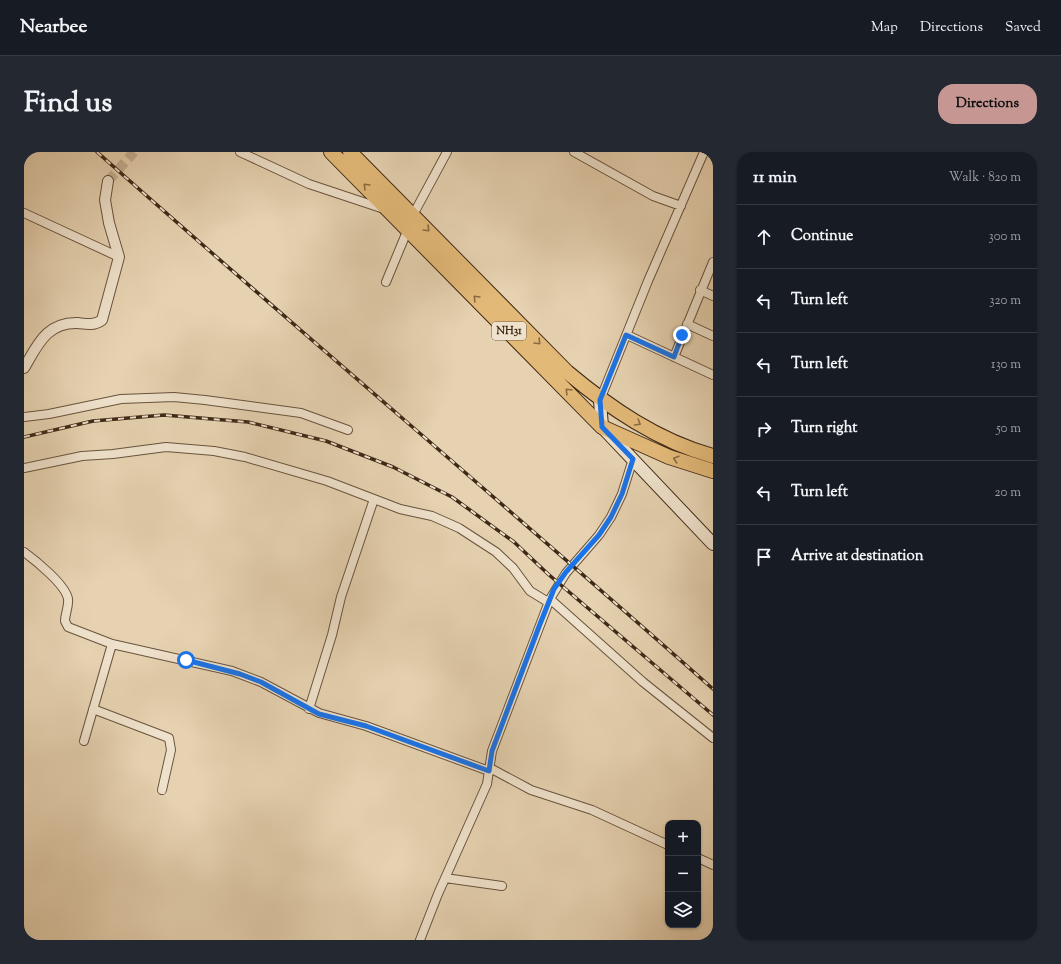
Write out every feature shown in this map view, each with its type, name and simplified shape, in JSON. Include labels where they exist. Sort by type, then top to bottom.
[{"type":"highway","name":"NH31","points":[[331,152],[392,212],[602,427],[669,457],[713,471]]},
{"type":"highway","name":"NH31","points":[[350,152],[567,372],[600,400],[645,427],[676,442],[713,456]]},
{"type":"main road","points":[[600,400],[602,427],[713,544]]},
{"type":"street","points":[[240,152],[308,184],[392,212]]},
{"type":"street","points":[[413,215],[447,152]]},
{"type":"street","points":[[574,152],[653,196],[681,206]]},
{"type":"street","points":[[600,400],[704,152]]},
{"type":"street","points":[[24,368],[49,331],[56,326],[65,324],[92,324],[102,320],[119,257],[109,223],[105,200],[108,181]]},
{"type":"street","points":[[24,213],[119,257]]},
{"type":"street","points":[[386,282],[408,229]]},
{"type":"street","points":[[674,357],[700,290],[713,262]]},
{"type":"street","points":[[700,290],[713,296]]},
{"type":"street","points":[[687,324],[713,336]]},
{"type":"street","points":[[626,335],[713,375]]},
{"type":"street","points":[[24,417],[49,414],[121,399],[174,397],[212,400],[301,413],[348,430]]},
{"type":"street","points":[[24,468],[82,456],[113,454],[158,447],[177,447],[245,457],[288,468],[400,509],[432,516],[473,535],[505,559],[530,591],[549,601],[643,682],[713,738]]},
{"type":"street","points":[[420,940],[445,878],[487,784],[492,751],[549,601],[566,572],[599,535],[611,517],[622,494],[633,459]]},
{"type":"street","points":[[309,709],[332,635],[342,593],[374,499]]},
{"type":"street","points":[[24,552],[51,575],[64,592],[68,599],[64,619],[66,625],[112,644],[232,671],[261,682],[309,709],[327,716],[366,726],[490,770],[531,790],[592,810],[665,844]]},
{"type":"street","points":[[84,741],[112,644]]},
{"type":"street","points":[[93,709],[169,738],[170,750],[162,790]]},
{"type":"street","points":[[701,859],[713,865]]},
{"type":"street","points":[[445,878],[502,886]]},
{"type":"tunnel","points":[[108,181],[134,152]]},
{"type":"railway","points":[[97,152],[713,689]]},
{"type":"railway","points":[[24,437],[93,421],[164,415],[248,422],[326,441],[393,467],[452,497],[514,542],[548,574],[713,715]]},
{"type":"route","points":[[186,660],[232,671],[261,682],[282,695],[319,714],[366,726],[489,771],[492,751],[554,589],[566,572],[599,535],[611,517],[622,494],[633,459],[602,427],[600,400],[626,335],[674,357],[682,335]]}]
